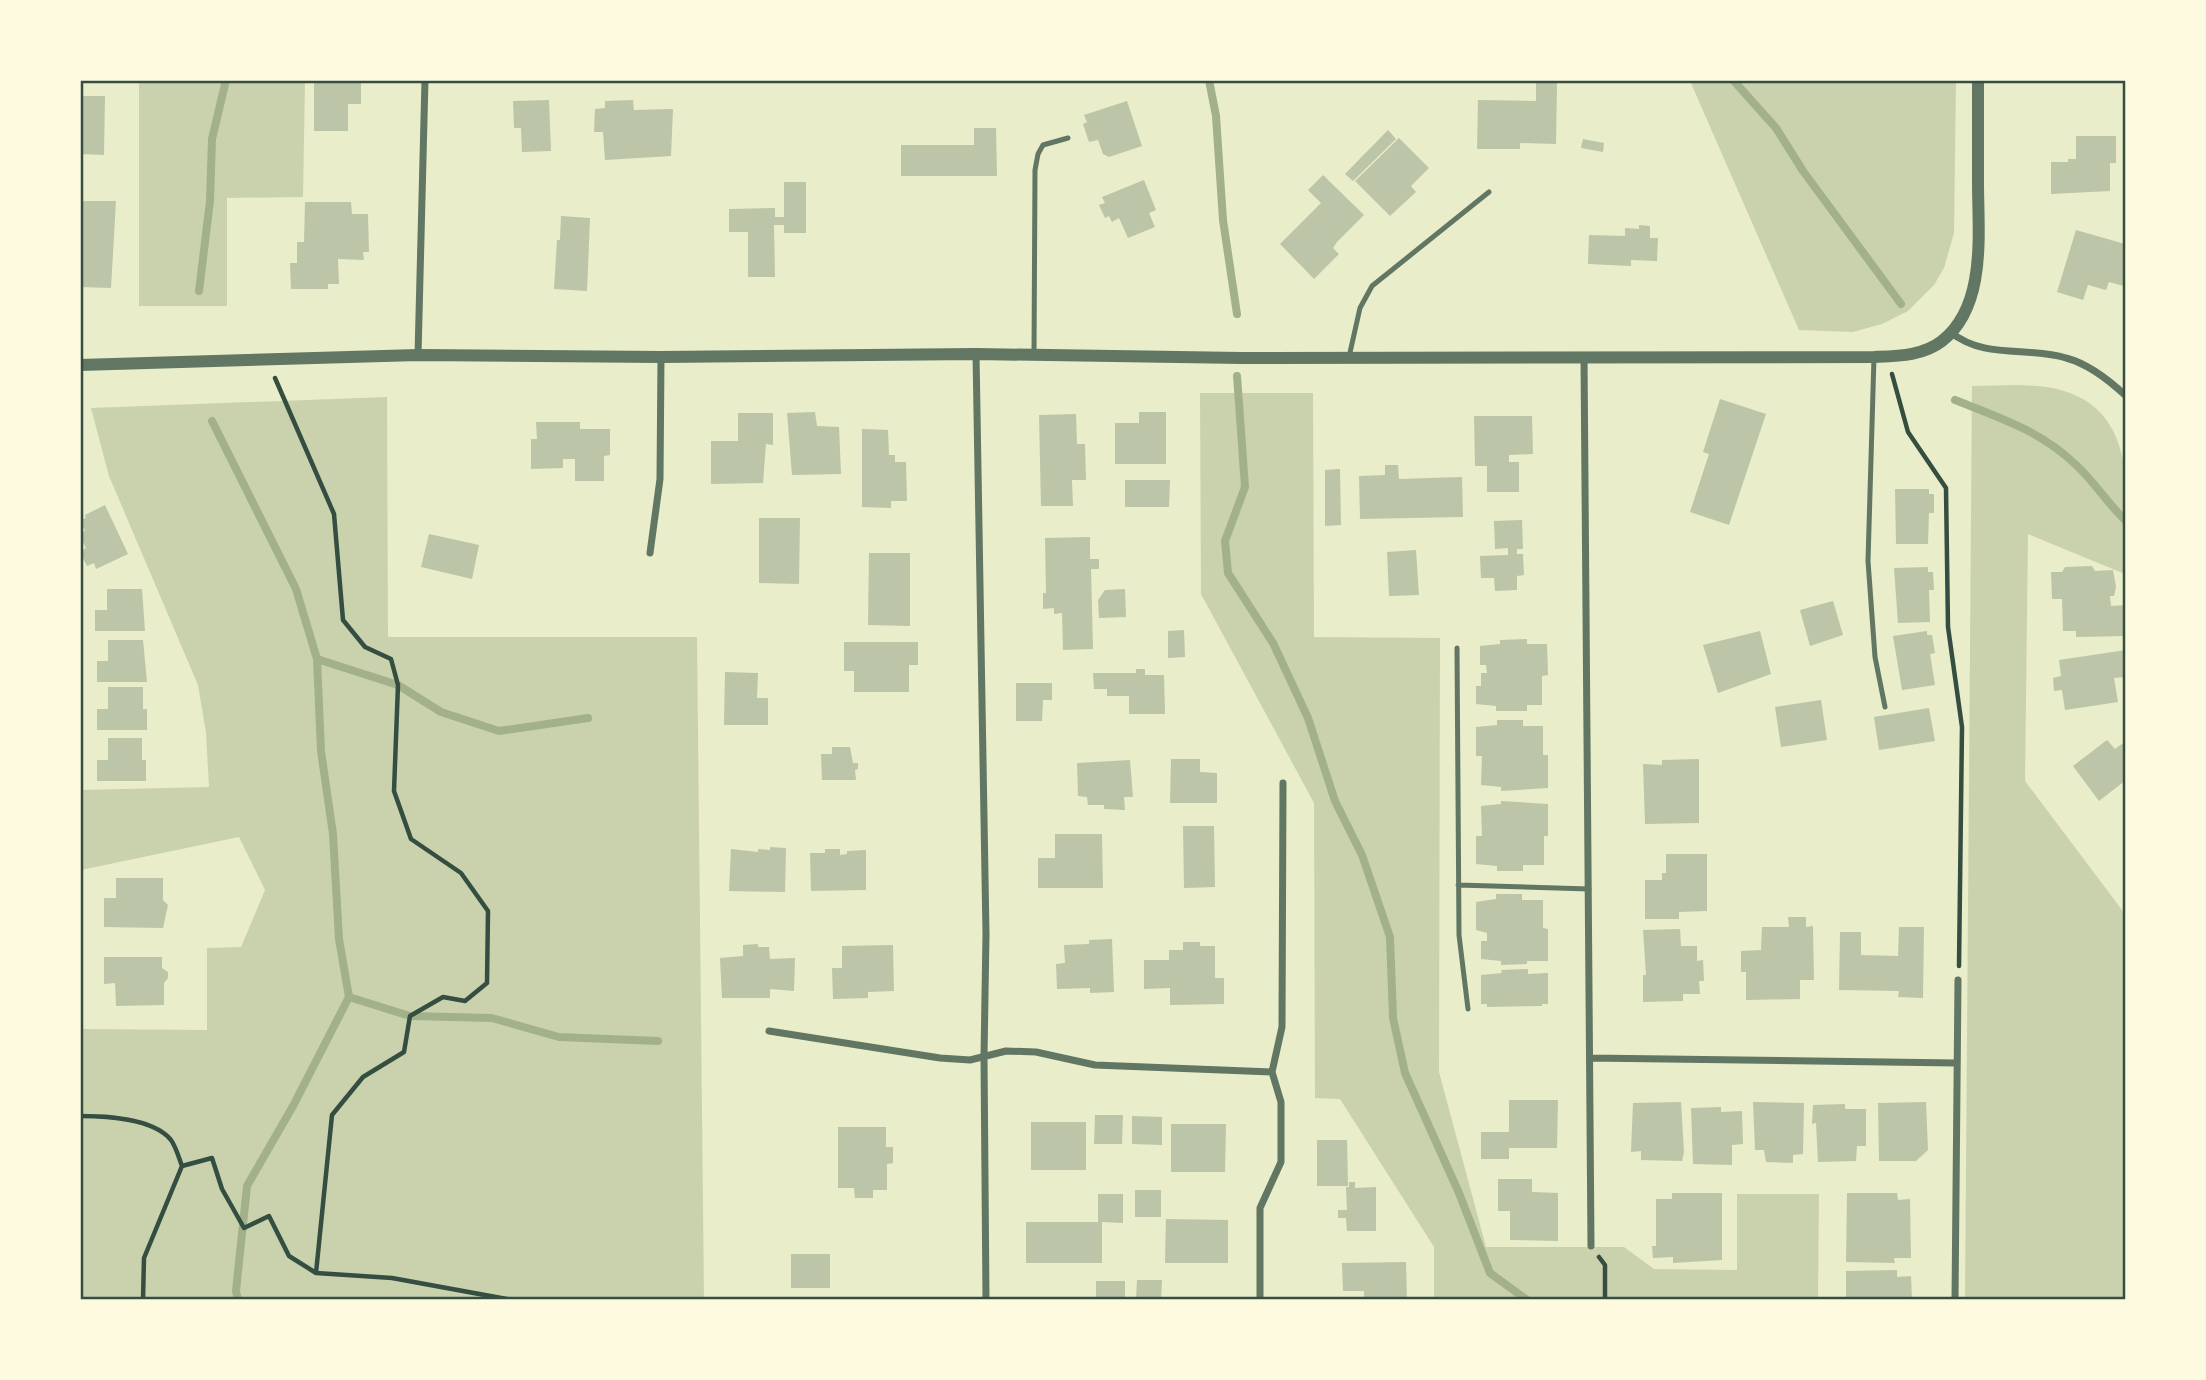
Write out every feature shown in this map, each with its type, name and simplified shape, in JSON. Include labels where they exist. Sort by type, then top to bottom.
[{"type":"street","points":[[418,355],[425,80]]},
{"type":"street","points":[[80,365],[418,355],[1881,357],[1923,351],[1941,342],[1968,303],[1978,253],[1978,80]]},
{"type":"street","points":[[1950,332],[1965,344],[1980,349],[2066,358],[2090,368],[2112,382],[2126,396]]},
{"type":"street","points":[[976,354],[986,934],[986,1300]]},
{"type":"street","points":[[1584,356],[1591,1246]]},
{"type":"street","points":[[650,552],[660,479],[661,357]]},
{"type":"street","points":[[1260,1300],[1260,1208],[1281,1162],[1281,1101],[1272,1072],[1282,1027],[1283,783]]},
{"type":"street","points":[[1955,1300],[1958,981]]},
{"type":"street","points":[[769,1031],[940,1058],[971,1059],[1006,1051],[1036,1052],[1095,1065],[1272,1072]]},
{"type":"street","points":[[1590,1058],[1956,1063]]},
{"type":"lane","points":[[1034,355],[1036,162],[1043,145],[1068,138]]},
{"type":"lane","points":[[1349,357],[1360,308],[1372,286],[1489,192]]},
{"type":"lane","points":[[1881,357],[1868,561],[1872,630],[1885,707]]},
{"type":"lane","points":[[1457,648],[1460,961],[1468,1009]]},
{"type":"lane","points":[[1458,886],[1589,889]]},
{"type":"path","points":[[1881,357],[1908,432],[1946,488],[1948,627],[1962,727],[1958,981]]},
{"type":"path","points":[[267,359],[334,514],[344,620],[365,647],[391,659],[398,685],[394,791],[411,839],[461,873],[488,911],[487,983],[464,1001],[443,997],[410,1016],[404,1052],[363,1077],[332,1115],[316,1273]]},
{"type":"path","points":[[80,1116],[107,1116],[157,1128],[172,1141],[182,1166],[144,1258],[143,1300]]},
{"type":"path","points":[[182,1166],[212,1158],[222,1189],[244,1228],[270,1216],[289,1256],[316,1273],[392,1278],[512,1300]]},
{"type":"path","points":[[1591,1246],[1605,1265],[1605,1300]]},
{"type":"green space","points":[[139,81],[305,81],[303,197],[227,198],[227,306],[139,306]]},
{"type":"green space","points":[[1690,81],[1956,81],[1954,233],[1944,268],[1934,285],[1908,311],[1882,324],[1853,332],[1799,330]]},
{"type":"green space","points":[[1972,386],[2041,386],[2064,391],[2089,403],[2107,421],[2118,443],[2124,468],[2127,495],[2125,574],[2028,534],[2025,781],[2125,914],[2125,1299],[1965,1299]]},
{"type":"green space","points":[[1200,393],[1313,393],[1314,637],[1440,638],[1439,1072],[1486,1247],[1624,1247],[1654,1269],[1737,1270],[1737,1194],[1819,1194],[1818,1299],[1434,1299],[1434,1247],[1340,1099],[1315,1098],[1314,803],[1201,594]]},
{"type":"green space","points":[[387,397],[388,637],[697,637],[704,1299],[81,1299],[81,1029],[207,1030],[207,948],[241,947],[265,890],[239,837],[81,870],[80,790],[209,787],[206,733],[198,685],[109,476],[91,408]]},
{"type":"building","points":[[314,80],[361,80],[361,104],[348,104],[348,131],[314,131]]},
{"type":"building","points":[[1536,82],[1557,83],[1556,144],[1520,143],[1520,149],[1477,149],[1478,100],[1536,101]]},
{"type":"building","points":[[80,96],[105,96],[104,155],[80,154]]},
{"type":"building","points":[[549,100],[551,151],[522,152],[521,128],[514,128],[513,101]]},
{"type":"building","points":[[633,100],[634,110],[673,109],[671,156],[605,160],[603,132],[594,132],[595,109],[605,108],[605,101]]},
{"type":"building","points":[[1127,101],[1142,146],[1109,157],[1103,154],[1098,140],[1089,142],[1083,124],[1087,122],[1084,115]]},
{"type":"building","points":[[974,128],[996,128],[997,176],[901,176],[901,145],[974,145]]},
{"type":"building","points":[[1388,130],[1396,139],[1353,181],[1345,174]]},
{"type":"building","points":[[2076,136],[2116,136],[2116,163],[2110,163],[2110,191],[2051,194],[2051,162],[2076,159]]},
{"type":"building","points":[[1399,138],[1429,168],[1411,186],[1416,192],[1390,216],[1355,181]]},
{"type":"building","points":[[1583,139],[1604,143],[1603,152],[1581,148]]},
{"type":"building","points":[[1323,175],[1364,215],[1337,242],[1333,248],[1339,254],[1314,279],[1280,244],[1321,203],[1308,190]]},
{"type":"building","points":[[1144,180],[1156,210],[1149,213],[1155,227],[1128,238],[1119,218],[1112,222],[1109,216],[1105,218],[1099,205],[1105,203],[1102,197]]},
{"type":"building","points":[[784,182],[806,182],[806,233],[784,233],[784,225],[774,225],[775,277],[748,277],[748,232],[729,232],[729,209],[775,208],[775,217],[784,217]]},
{"type":"building","points":[[80,201],[116,201],[111,288],[80,287]]},
{"type":"building","points":[[305,202],[351,202],[352,214],[368,214],[369,252],[363,252],[364,260],[338,259],[339,284],[328,284],[328,289],[291,289],[290,263],[297,263],[297,242],[304,242]]},
{"type":"building","points":[[561,216],[590,218],[587,291],[554,289]]},
{"type":"building","points":[[1639,225],[1650,226],[1650,238],[1658,238],[1657,261],[1631,260],[1631,266],[1588,264],[1589,235],[1625,236],[1625,228],[1639,229]]},
{"type":"building","points":[[2076,230],[2125,244],[2124,286],[2109,282],[2106,290],[2088,285],[2083,300],[2057,292]]},
{"type":"building","points":[[1720,399],[1766,414],[1729,525],[1690,512],[1709,454],[1703,452]]},
{"type":"building","points":[[815,412],[817,426],[839,427],[841,474],[792,475],[787,413]]},
{"type":"building","points":[[1139,412],[1166,412],[1166,464],[1115,464],[1115,423],[1139,423]]},
{"type":"building","points":[[738,413],[773,413],[773,445],[766,444],[763,483],[711,484],[711,441],[738,441]]},
{"type":"building","points":[[1076,414],[1077,444],[1085,444],[1086,480],[1072,480],[1073,506],[1041,506],[1039,415]]},
{"type":"building","points":[[1474,416],[1532,416],[1533,454],[1509,455],[1509,462],[1519,462],[1519,492],[1487,492],[1487,466],[1475,466]]},
{"type":"building","points":[[536,422],[580,422],[580,429],[610,429],[610,455],[604,456],[604,481],[575,481],[575,459],[563,459],[563,468],[531,469],[531,439],[537,439]]},
{"type":"building","points":[[862,429],[888,430],[889,455],[895,455],[895,462],[906,462],[907,501],[891,501],[891,508],[862,507]]},
{"type":"building","points":[[1385,465],[1398,465],[1399,479],[1462,477],[1463,517],[1360,519],[1359,476],[1385,475]]},
{"type":"building","points":[[1340,469],[1341,525],[1325,526],[1325,470]]},
{"type":"building","points":[[1125,480],[1170,480],[1169,507],[1125,507]]},
{"type":"building","points":[[1895,489],[1929,489],[1929,494],[1934,494],[1934,513],[1929,513],[1928,544],[1896,544]]},
{"type":"building","points":[[105,505],[128,554],[96,569],[94,563],[87,566],[80,552],[86,548],[80,536],[80,533],[85,531],[80,520]]},
{"type":"building","points":[[759,518],[800,518],[799,584],[759,583]]},
{"type":"building","points":[[1522,520],[1523,549],[1517,549],[1517,554],[1523,554],[1524,575],[1517,576],[1517,590],[1495,591],[1494,578],[1481,578],[1480,556],[1508,555],[1508,548],[1495,549],[1494,521]]},
{"type":"building","points":[[429,534],[479,545],[472,579],[421,567]]},
{"type":"building","points":[[1090,537],[1090,559],[1099,559],[1099,569],[1091,569],[1093,649],[1063,650],[1062,613],[1054,614],[1054,608],[1043,609],[1043,593],[1046,593],[1045,538]]},
{"type":"building","points":[[1416,550],[1419,595],[1389,596],[1387,552]]},
{"type":"building","points":[[869,553],[910,553],[910,626],[868,625]]},
{"type":"building","points":[[2092,566],[2095,571],[2113,570],[2116,587],[2114,596],[2110,596],[2111,606],[2126,605],[2126,636],[2076,637],[2076,631],[2063,631],[2062,599],[2052,599],[2051,572],[2062,572],[2065,567]]},
{"type":"building","points":[[1928,567],[1928,572],[1933,572],[1934,590],[1929,590],[1930,622],[1898,623],[1894,568]]},
{"type":"building","points":[[107,589],[142,589],[145,631],[95,631],[95,610],[107,610]]},
{"type":"building","points":[[1125,589],[1126,617],[1099,618],[1098,600],[1105,590]]},
{"type":"building","points":[[1833,601],[1843,635],[1810,646],[1800,610]]},
{"type":"building","points":[[1184,630],[1185,657],[1168,658],[1168,631]]},
{"type":"building","points":[[1760,631],[1771,674],[1718,693],[1703,645]]},
{"type":"building","points":[[1927,631],[1927,635],[1932,635],[1935,653],[1930,654],[1935,685],[1902,690],[1893,636]]},
{"type":"building","points":[[1527,639],[1527,644],[1547,644],[1548,675],[1542,676],[1542,705],[1527,705],[1527,711],[1496,711],[1496,706],[1476,704],[1476,686],[1481,686],[1481,673],[1487,673],[1486,665],[1480,665],[1480,646],[1500,644],[1500,640]]},
{"type":"building","points":[[108,640],[143,640],[147,682],[97,682],[97,661],[108,661]]},
{"type":"building","points":[[844,642],[918,642],[918,665],[909,665],[909,692],[854,692],[854,671],[844,671]]},
{"type":"building","points":[[2126,650],[2126,677],[2114,678],[2118,702],[2065,710],[2062,690],[2054,691],[2053,678],[2061,676],[2059,660]]},
{"type":"building","points":[[1136,669],[1145,669],[1145,675],[1164,675],[1165,714],[1129,714],[1129,696],[1107,696],[1107,689],[1094,689],[1093,673],[1136,673]]},
{"type":"building","points":[[725,672],[758,673],[757,698],[768,698],[768,725],[724,725]]},
{"type":"building","points":[[1016,683],[1052,683],[1052,700],[1043,700],[1042,721],[1016,721]]},
{"type":"building","points":[[108,687],[143,687],[147,730],[97,730],[97,709],[108,709]]},
{"type":"building","points":[[1821,700],[1827,740],[1781,747],[1775,707]]},
{"type":"building","points":[[1929,708],[1935,741],[1879,750],[1874,717]]},
{"type":"building","points":[[1497,720],[1523,720],[1523,726],[1543,726],[1543,755],[1548,755],[1548,788],[1501,791],[1501,787],[1481,785],[1482,756],[1476,756],[1476,727],[1497,725]]},
{"type":"building","points":[[108,738],[142,738],[146,781],[97,781],[97,760],[108,760]]},
{"type":"building","points":[[2107,740],[2115,749],[2126,741],[2126,780],[2099,801],[2073,766]]},
{"type":"building","points":[[832,747],[850,747],[853,763],[858,763],[858,769],[855,770],[856,780],[822,780],[821,754],[832,754]]},
{"type":"building","points":[[1171,759],[1200,759],[1200,772],[1217,773],[1217,803],[1170,803]]},
{"type":"building","points":[[1699,759],[1699,823],[1645,824],[1643,764],[1662,765],[1662,760]]},
{"type":"building","points":[[1130,760],[1133,797],[1124,797],[1125,810],[1104,809],[1104,805],[1088,805],[1087,797],[1078,796],[1077,763]]},
{"type":"building","points":[[1501,801],[1548,804],[1544,865],[1523,865],[1523,871],[1497,871],[1497,866],[1476,864],[1476,836],[1482,836],[1481,806],[1501,804]]},
{"type":"building","points":[[1183,826],[1214,826],[1215,887],[1184,888]]},
{"type":"building","points":[[1055,834],[1102,834],[1103,888],[1038,888],[1038,858],[1055,858]]},
{"type":"building","points":[[770,847],[786,848],[785,892],[729,891],[731,849],[758,852],[758,849],[770,850]]},
{"type":"building","points":[[825,849],[840,849],[840,855],[847,854],[847,851],[866,850],[866,890],[811,891],[810,853],[825,853]]},
{"type":"building","points":[[1666,854],[1707,854],[1707,911],[1679,912],[1679,919],[1645,919],[1645,880],[1662,880],[1662,873],[1666,873]]},
{"type":"building","points":[[116,878],[163,878],[163,900],[168,905],[163,928],[104,927],[104,898],[116,898]]},
{"type":"building","points":[[1496,894],[1522,894],[1522,900],[1543,900],[1543,928],[1548,929],[1548,961],[1501,965],[1501,961],[1481,959],[1481,941],[1487,941],[1487,933],[1476,930],[1476,902],[1496,899]]},
{"type":"building","points":[[1788,917],[1806,917],[1806,927],[1813,926],[1814,980],[1800,980],[1800,999],[1746,1000],[1746,972],[1741,972],[1741,951],[1761,950],[1762,927],[1789,927]]},
{"type":"building","points":[[1899,927],[1924,927],[1923,998],[1898,997],[1899,991],[1839,990],[1840,932],[1861,932],[1861,955],[1898,956]]},
{"type":"building","points":[[1680,929],[1681,946],[1697,946],[1697,961],[1703,960],[1704,981],[1699,981],[1700,994],[1683,994],[1683,1001],[1643,1002],[1643,975],[1646,975],[1643,930]]},
{"type":"building","points":[[1112,939],[1114,992],[1090,993],[1090,988],[1057,989],[1056,964],[1065,963],[1064,945],[1089,944],[1089,940]]},
{"type":"building","points":[[1183,942],[1200,942],[1200,946],[1215,946],[1215,978],[1224,978],[1224,1004],[1170,1005],[1170,988],[1144,989],[1144,960],[1169,960],[1169,950],[1183,950]]},
{"type":"building","points":[[758,944],[758,947],[769,947],[770,959],[795,958],[794,991],[770,989],[770,998],[722,998],[720,958],[743,956],[743,945]]},
{"type":"building","points":[[893,945],[894,991],[868,992],[868,998],[833,999],[832,968],[842,968],[842,946]]},
{"type":"building","points":[[104,957],[162,957],[162,968],[168,972],[164,983],[164,1005],[116,1006],[115,983],[104,984]]},
{"type":"building","points":[[1528,969],[1528,974],[1548,973],[1548,1004],[1487,1007],[1487,1004],[1481,1004],[1481,975],[1502,973],[1501,970]]},
{"type":"building","points":[[1509,1100],[1558,1100],[1557,1148],[1509,1148],[1509,1159],[1481,1159],[1481,1132],[1509,1132]]},
{"type":"building","points":[[1681,1102],[1684,1152],[1682,1161],[1641,1160],[1641,1151],[1631,1152],[1633,1103]]},
{"type":"building","points":[[1753,1102],[1804,1103],[1803,1154],[1793,1155],[1793,1163],[1766,1162],[1764,1150],[1755,1150]]},
{"type":"building","points":[[1926,1102],[1928,1150],[1916,1161],[1879,1161],[1878,1103]]},
{"type":"building","points":[[1845,1104],[1845,1109],[1866,1109],[1866,1146],[1857,1146],[1856,1161],[1818,1162],[1816,1123],[1812,1124],[1813,1105]]},
{"type":"building","points":[[1721,1107],[1721,1112],[1742,1111],[1743,1144],[1732,1145],[1732,1165],[1693,1164],[1691,1108]]},
{"type":"building","points":[[1095,1115],[1123,1115],[1122,1144],[1094,1144]]},
{"type":"building","points":[[1132,1116],[1162,1117],[1162,1145],[1132,1144]]},
{"type":"building","points":[[1031,1122],[1086,1122],[1086,1170],[1031,1170]]},
{"type":"building","points":[[1171,1124],[1226,1124],[1225,1172],[1171,1172]]},
{"type":"building","points":[[838,1127],[886,1127],[886,1147],[893,1147],[893,1163],[887,1164],[887,1190],[873,1190],[873,1198],[855,1198],[854,1188],[838,1188]]},
{"type":"building","points":[[1317,1140],[1347,1140],[1348,1186],[1317,1186]]},
{"type":"building","points":[[1498,1179],[1532,1179],[1532,1192],[1558,1193],[1558,1241],[1510,1240],[1510,1211],[1498,1211]]},
{"type":"building","points":[[1349,1182],[1355,1182],[1355,1188],[1376,1187],[1376,1231],[1347,1231],[1346,1218],[1338,1218],[1338,1210],[1347,1210],[1346,1187],[1349,1187]]},
{"type":"building","points":[[1135,1190],[1161,1190],[1161,1217],[1135,1217]]},
{"type":"building","points":[[1672,1193],[1722,1193],[1722,1260],[1673,1263],[1673,1257],[1653,1258],[1652,1246],[1656,1246],[1656,1199],[1672,1199]]},
{"type":"building","points":[[1847,1193],[1897,1193],[1898,1200],[1910,1199],[1911,1258],[1894,1258],[1895,1263],[1846,1262]]},
{"type":"building","points":[[1098,1194],[1123,1194],[1123,1223],[1102,1222],[1102,1263],[1026,1263],[1026,1222],[1098,1222]]},
{"type":"building","points":[[1166,1219],[1228,1220],[1228,1263],[1165,1263]]},
{"type":"building","points":[[791,1254],[830,1254],[830,1288],[791,1288]]},
{"type":"building","points":[[1406,1262],[1407,1300],[1364,1300],[1364,1291],[1343,1291],[1342,1263]]},
{"type":"building","points":[[1897,1270],[1897,1277],[1911,1276],[1912,1300],[1846,1300],[1846,1271]]},
{"type":"building","points":[[1137,1280],[1162,1280],[1161,1300],[1136,1300]]},
{"type":"building","points":[[1096,1281],[1125,1281],[1125,1300],[1096,1300]]},
{"type":"waterway","points":[[199,291],[210,201],[212,139],[226,80]]},
{"type":"waterway","points":[[1209,80],[1216,116],[1223,220],[1237,314]]},
{"type":"waterway","points":[[1733,80],[1776,128],[1803,171],[1901,304]]},
{"type":"waterway","points":[[1237,376],[1245,487],[1225,541],[1228,573],[1273,643],[1308,718],[1335,801],[1362,855],[1390,937],[1393,1018],[1405,1073],[1459,1193],[1490,1273],[1527,1300]]},
{"type":"waterway","points":[[1955,400],[2018,426],[2048,442],[2082,471],[2126,521]]},
{"type":"waterway","points":[[212,421],[296,589],[317,659],[321,751],[333,834],[339,939],[349,997],[293,1106],[247,1186],[236,1291],[238,1300]]},
{"type":"waterway","points":[[317,659],[398,685],[441,712],[499,731],[588,718]]},
{"type":"waterway","points":[[349,997],[410,1016],[492,1018],[559,1037],[658,1041]]}]
